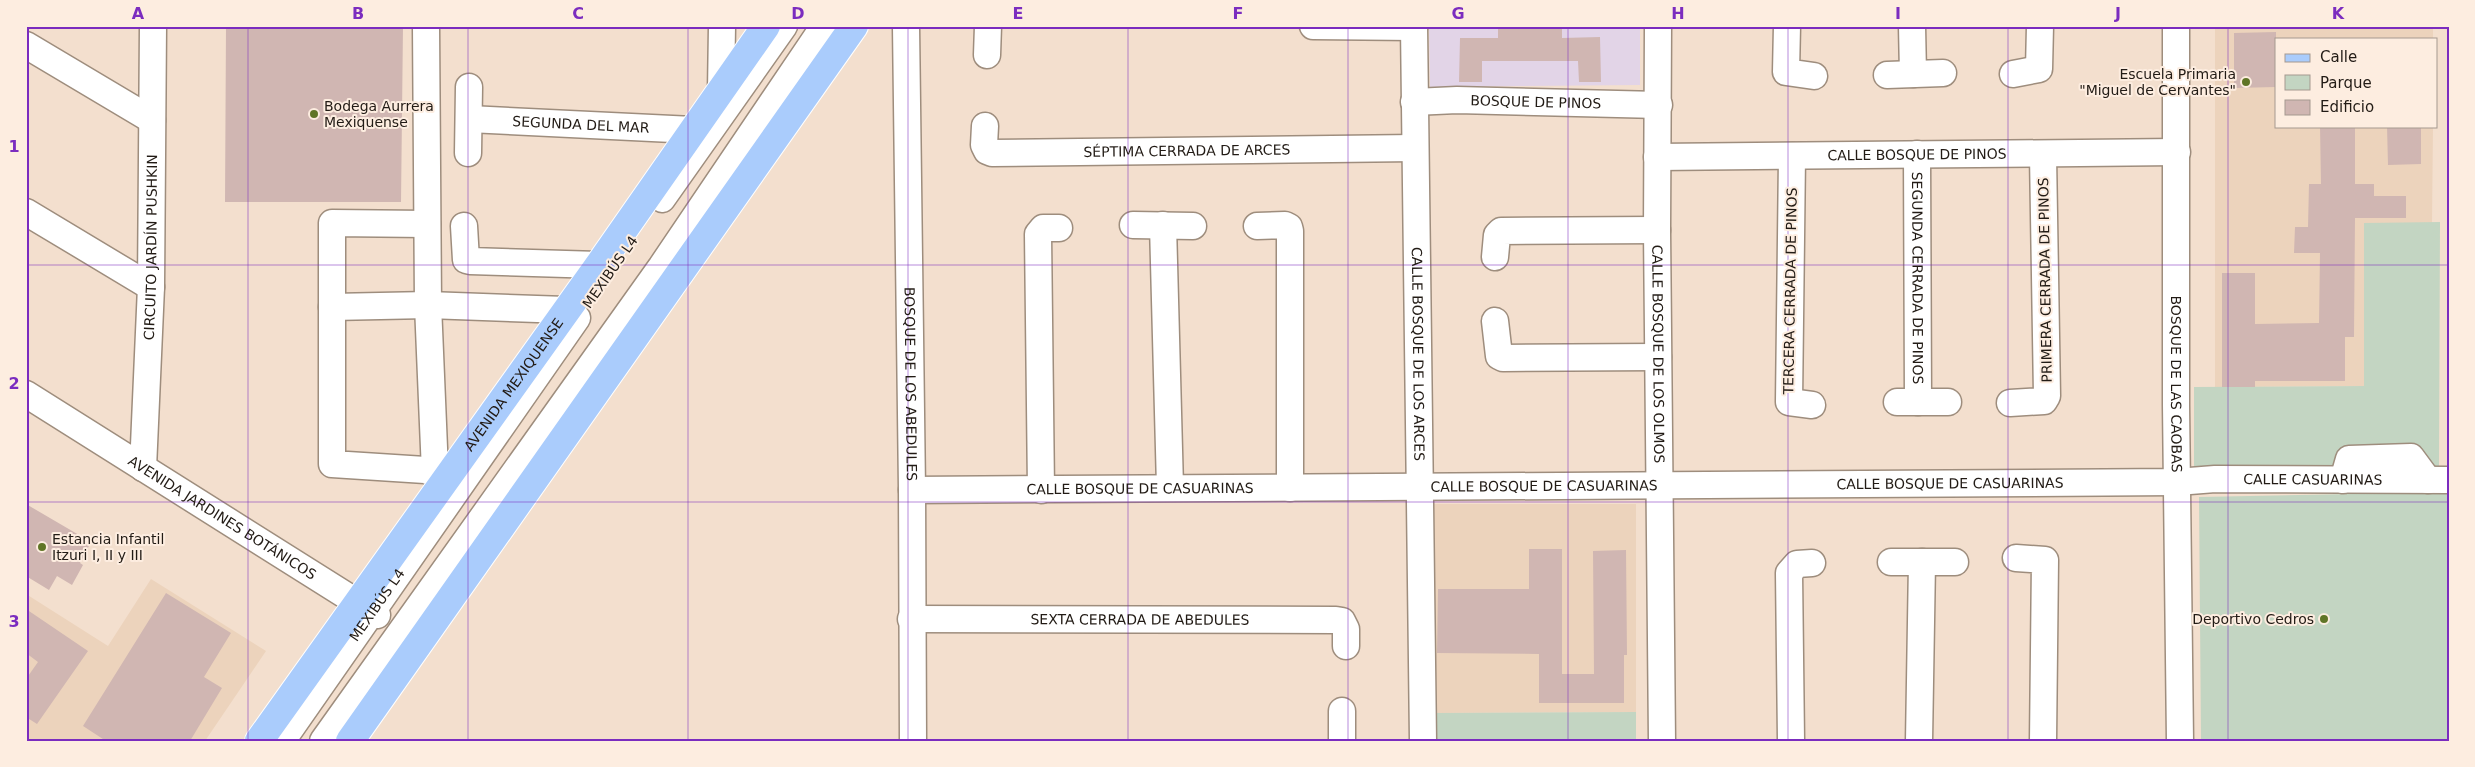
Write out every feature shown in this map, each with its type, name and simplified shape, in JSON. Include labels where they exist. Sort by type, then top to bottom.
[{"type":"main road","name":"AVENIDA MEXIQUENSE","points":[[259,741],[364,607],[441,475],[599,265],[766,26]]},
{"type":"main road","points":[[350,741],[411,637],[854,26]]},
{"type":"street","name":"CIRCUITO JARDÍN PUSHKIN","points":[[143,468],[151,288],[153,26]]},
{"type":"street","points":[[426,26],[428,305],[441,475],[414,468],[332,464],[332,224],[427,224]]},
{"type":"street","points":[[721,91],[722,26]]},
{"type":"street","name":"MEXIBÚS L4","points":[[282,741],[364,607],[784,26]]},
{"type":"street","points":[[323,741],[411,637],[824,26]]},
{"type":"street","name":"BOSQUE DE LOS ABEDULES","points":[[906,26],[913,741]]},
{"type":"street","points":[[987,55],[988,26]]},
{"type":"street","points":[[1313,26],[1414,27]]},
{"type":"street","name":"CALLE BOSQUE DE LOS OLMOS","points":[[1658,26],[1659,105],[1656,230],[1662,741]]},
{"type":"street","points":[[1787,26],[1786,72],[1814,76]]},
{"type":"street","points":[[1912,26],[1912,74]]},
{"type":"street","points":[[2013,74],[2039,70],[2040,26]]},
{"type":"street","name":"BOSQUE DE LAS CAOBAS","points":[[2176,26],[2177,482],[2180,741]]},
{"type":"street","name":"CALLE BOSQUE DE LOS ARCES","points":[[1414,27],[1414,148],[1421,488],[1423,741]]},
{"type":"street","points":[[26,45],[152,120]]},
{"type":"street","points":[[1887,75],[1943,73]]},
{"type":"street","points":[[468,153],[469,86]]},
{"type":"street","name":"BOSQUE DE PINOS","points":[[1414,102],[1457,100],[1659,105]]},
{"type":"street","name":"SEGUNDA DEL MAR","points":[[469,119],[693,130]]},
{"type":"street","name":"SÉPTIMA CERRADA DE ARCES","points":[[985,126],[984,145],[986,151],[992,153],[1414,148]]},
{"type":"street","name":"CALLE BOSQUE DE PINOS","points":[[1657,157],[2177,152]]},
{"type":"street","name":"SEGUNDA CERRADA DE PINOS","points":[[1917,154],[1908,402],[1948,402]]},
{"type":"street","name":"PRIMERA CERRADA DE PINOS","points":[[2010,403],[2044,401],[2047,396],[2043,154]]},
{"type":"street","name":"TERCERA CERRADA DE PINOS","points":[[1792,156],[1789,402],[1812,405]]},
{"type":"street","points":[[26,212],[151,288]]},
{"type":"street","points":[[1132,225],[1192,226]]},
{"type":"street","points":[[1257,226],[1285,225],[1289,227],[1290,231],[1290,488]]},
{"type":"street","points":[[464,226],[464,253],[466,260],[599,265]]},
{"type":"street","points":[[1163,226],[1170,487]]},
{"type":"street","points":[[1040,490],[1038,234],[1043,228],[1059,228]]},
{"type":"street","points":[[1495,257],[1497,235],[1501,230],[1656,230]]},
{"type":"street","points":[[332,307],[428,305],[566,310]]},
{"type":"street","points":[[1495,321],[1497,350],[1499,356],[1503,358],[1658,357]]},
{"type":"street","name":"AVENIDA JARDINES BOTÁNICOS","points":[[26,394],[411,637]]},
{"type":"street","name":"CALLE CASUARINAS","points":[[2177,482],[2215,479],[2438,480]]},
{"type":"street","name":"CALLE BOSQUE DE CASUARINAS","points":[[912,490],[1170,487],[1660,487],[2177,482]]},
{"type":"street","points":[[2016,558],[2045,560],[2043,741]]},
{"type":"street","points":[[1891,562],[1955,562]]},
{"type":"street","points":[[1919,741],[1922,562]]},
{"type":"street","points":[[1791,741],[1788,573],[1796,564],[1812,563]]},
{"type":"street","name":"SEXTA CERRADA DE ABEDULES","points":[[911,619],[1336,620],[1342,621],[1346,628],[1346,646]]},
{"type":"street","points":[[1342,711],[1342,741]]},
{"type":"shaded area","points":[[1429,26],[1640,26],[1640,85],[1430,87]]},
{"type":"shaded area","points":[[2215,26],[2433,26],[2433,38],[2275,38],[2275,128],[2433,128],[2432,223],[2364,223],[2364,386],[2215,387]]},
{"type":"shaded area","points":[[1430,504],[1636,504],[1636,712],[1430,713]]},
{"type":"shaded area","points":[[151,579],[266,651],[205,741],[26,741],[26,594],[108,646]]},
{"type":"green space","points":[[2440,222],[2439,468],[2194,468],[2194,387],[2364,386],[2364,223]]},
{"type":"green space","name":"Deportivo Cedros","points":[[2449,492],[2449,741],[2201,741],[2199,497]]},
{"type":"green space","points":[[1636,712],[1636,741],[1430,741],[1430,713]]},
{"type":"building","name":"Bodega Aurrera Mexiquense","points":[[226,26],[403,26],[401,202],[225,202]]},
{"type":"building","points":[[1498,26],[1562,26],[1562,38],[1600,37],[1601,82],[1579,82],[1578,61],[1482,61],[1482,82],[1459,82],[1460,38],[1498,38]]},
{"type":"building","points":[[2276,32],[2275,87],[2234,88],[2234,33]]},
{"type":"building","points":[[2320,128],[2355,128],[2355,184],[2374,184],[2374,196],[2406,196],[2406,218],[2355,218],[2354,337],[2345,337],[2345,381],[2255,381],[2255,387],[2222,387],[2222,273],[2255,273],[2255,324],[2319,323],[2320,253],[2294,253],[2295,227],[2308,227],[2309,184],[2321,184]]},
{"type":"building","points":[[2387,128],[2421,128],[2421,164],[2388,165]]},
{"type":"building","name":"Estancia Infantil Itzuri I, II y III","points":[[26,504],[91,542],[80,563],[83,565],[72,585],[57,576],[49,590],[26,576]]},
{"type":"building","points":[[1529,549],[1562,549],[1562,674],[1594,674],[1593,551],[1626,550],[1627,655],[1624,655],[1624,703],[1539,703],[1539,654],[1437,653],[1438,589],[1529,589]]},
{"type":"building","points":[[166,593],[231,633],[204,677],[222,688],[190,741],[106,741],[83,726]]},
{"type":"building","points":[[26,609],[88,651],[37,724],[26,717],[26,679],[38,662],[26,653]]},
{"type":"place","name":"Escuela Primaria \"Miguel de Cervantes\"","points":[[2246,82]]},
{"type":"place","name":"Bodega Aurrera Mexiquense","points":[[314,114]]},
{"type":"place","name":"Estancia Infantil Itzuri I, II y III","points":[[42,547]]},
{"type":"place","name":"Deportivo Cedros","points":[[2324,619]]}]
